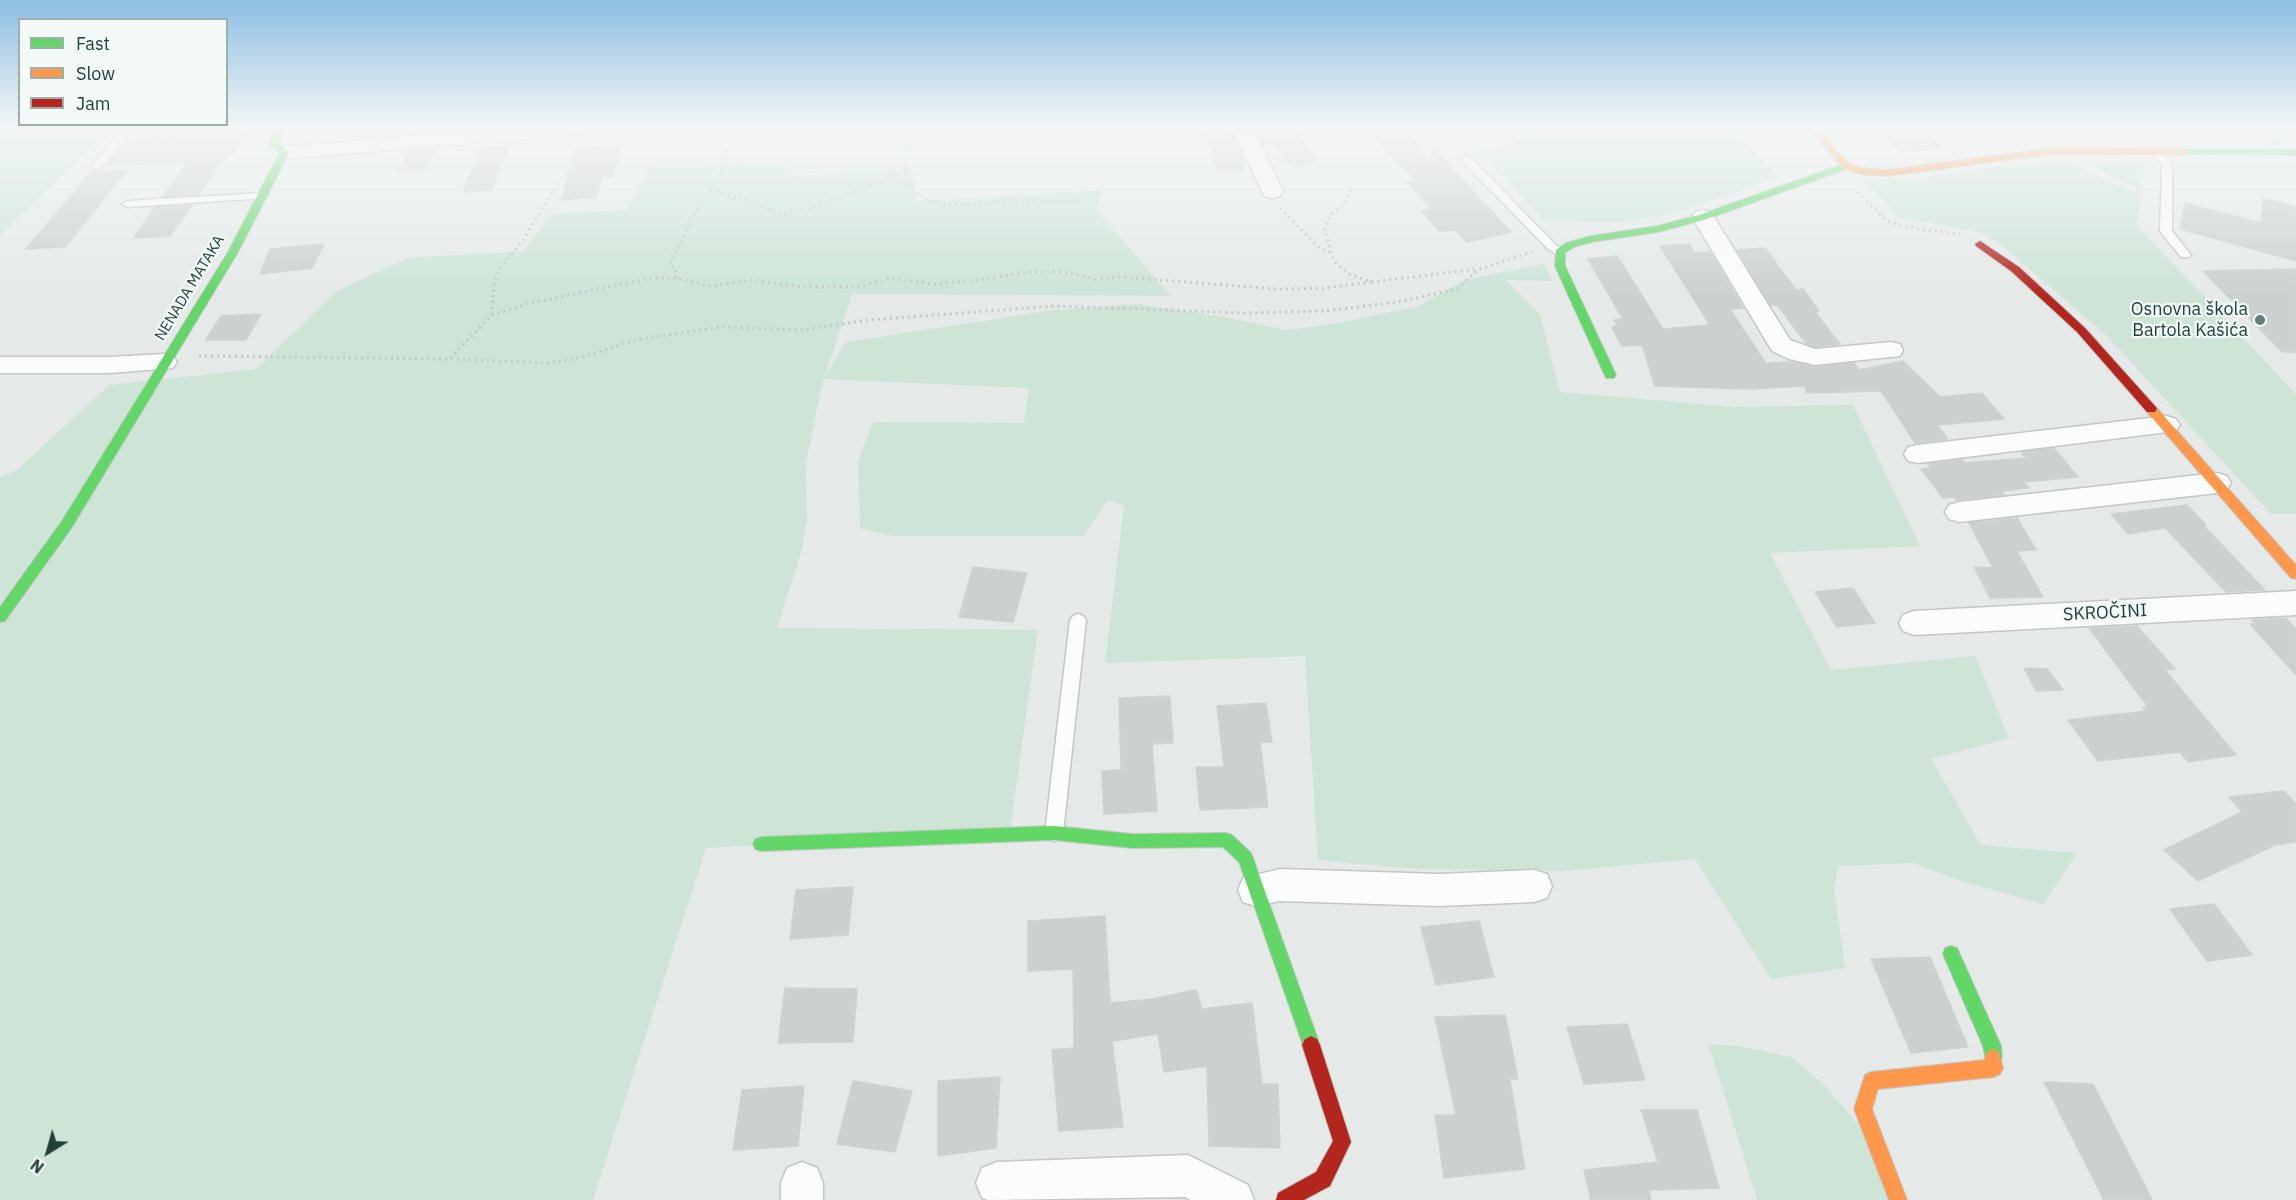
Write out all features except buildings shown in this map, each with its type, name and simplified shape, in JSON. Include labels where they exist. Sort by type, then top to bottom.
[{"type":"street","name":"NENADA MATAKA","points":[[0,617],[67,524],[233,252],[268,184]]},
{"type":"street","points":[[1269,184],[1272,191]]},
{"type":"street","points":[[1610,375],[1560,266],[1556,250],[1591,239],[1658,229],[1703,217],[1796,184]]},
{"type":"street","points":[[1703,217],[1782,345],[1798,353],[1815,357],[1891,350]]},
{"type":"street","points":[[1980,244],[2015,269],[2081,330],[2296,574]]},
{"type":"street","points":[[0,365],[110,365],[164,362]]},
{"type":"street","points":[[1918,454],[2167,425]]},
{"type":"street","points":[[1959,512],[2217,483]]},
{"type":"street","name":"SKROČINI","points":[[1914,623],[2296,603]]},
{"type":"street","points":[[761,844],[1054,833],[1132,841],[1226,840],[1245,858],[1289,978],[1342,1142],[1323,1179],[1285,1200]]},
{"type":"street","points":[[1256,890],[1280,885],[1439,890],[1534,886]]},
{"type":"street","points":[[1898,1200],[1863,1109],[1871,1081],[1994,1068],[1992,1046],[1952,954]]},
{"type":"street","points":[[996,1183],[1188,1176],[1233,1200]]},
{"type":"lane","points":[[1491,184],[1556,250]]},
{"type":"lane","points":[[2167,184],[2166,231],[2185,255]]},
{"type":"lane","points":[[127,204],[262,196]]},
{"type":"lane","points":[[1054,833],[1078,620]]},
{"type":"path","points":[[492,315],[494,281],[501,267],[523,240],[558,184]]},
{"type":"path","points":[[676,278],[676,269],[670,265],[672,256],[680,246],[689,222],[714,184]]},
{"type":"path","points":[[712,187],[731,197],[745,199],[775,212],[787,214],[820,205],[874,184]]},
{"type":"path","points":[[908,184],[924,198],[944,205],[1080,200]]},
{"type":"path","points":[[1855,184],[1887,221],[1917,229],[1958,233],[1980,244]]},
{"type":"path","points":[[1350,189],[1346,201],[1331,215],[1324,228],[1334,261],[1349,274],[1371,282]]},
{"type":"path","points":[[1272,191],[1276,202],[1291,220],[1317,246],[1331,254]]},
{"type":"path","points":[[450,358],[492,315],[574,294],[652,278],[676,278],[711,286],[752,280],[802,287],[859,287],[890,278],[936,284],[988,279],[1026,272],[1065,272],[1095,279],[1123,277],[1276,289],[1325,288],[1479,269],[1556,250]]},
{"type":"path","points":[[164,362],[450,358],[549,363],[579,358],[640,339],[721,327],[801,330],[868,320],[1054,306],[1243,313],[1325,311],[1398,302],[1457,290],[1479,269]]},
{"type":"green space","points":[[0,184],[53,184],[0,236]]},
{"type":"green space","points":[[640,184],[914,184],[917,201],[1103,190],[1096,210],[1171,296],[852,294],[825,376],[846,342],[1054,310],[1138,304],[1223,317],[1286,330],[1334,324],[1419,306],[1464,280],[1544,264],[1552,281],[1506,280],[1540,315],[1560,392],[1734,407],[1853,405],[1920,546],[1770,553],[1831,670],[1975,656],[2009,738],[1931,759],[1981,845],[2077,853],[2043,904],[1959,880],[1912,863],[1839,866],[1834,888],[1845,968],[1771,979],[1695,859],[1562,871],[1419,869],[1318,860],[1305,656],[1105,663],[1124,506],[1108,500],[1083,536],[893,536],[860,528],[858,462],[873,422],[1024,423],[1029,388],[823,379],[806,464],[807,519],[801,553],[777,628],[1038,630],[1010,831],[706,848],[593,1200],[0,1200],[0,477],[16,471],[109,385],[256,369],[337,291],[407,258],[524,251],[550,214],[627,210]]},
{"type":"green space","points":[[1510,184],[1758,184],[1687,209],[1625,222],[1544,221]]},
{"type":"green space","points":[[1868,184],[2117,184],[2141,195],[2137,225],[2296,394],[2296,514],[2271,514],[2106,335],[2000,244],[1981,233],[1898,217]]},
{"type":"green space","points":[[2128,184],[2141,184],[2140,190]]},
{"type":"green space","points":[[1709,1045],[1740,1046],[1791,1057],[1822,1083],[1864,1131],[1890,1200],[1757,1200]]},
{"type":"traffic: fast","points":[[0,617],[67,524],[233,252],[268,184]]},
{"type":"traffic: fast","points":[[1610,375],[1560,266],[1560,252],[1570,245],[1591,239],[1658,229],[1703,217],[1796,184]]},
{"type":"traffic: fast","points":[[761,844],[1054,833],[1132,841],[1226,840],[1245,858],[1311,1045]]},
{"type":"traffic: fast","points":[[1951,954],[1992,1046],[1993,1058]]},
{"type":"traffic: slow","points":[[2151,409],[2296,574]]},
{"type":"traffic: slow","points":[[1898,1200],[1863,1109],[1871,1081],[1994,1068],[1993,1058]]},
{"type":"traffic: jam","points":[[1980,244],[2015,269],[2081,330],[2151,409]]},
{"type":"traffic: jam","points":[[1285,1200],[1323,1179],[1342,1142],[1311,1045]]},
{"type":"place","name":"Osnovna škola Bartola Kašića","points":[[2260,320]]}]
